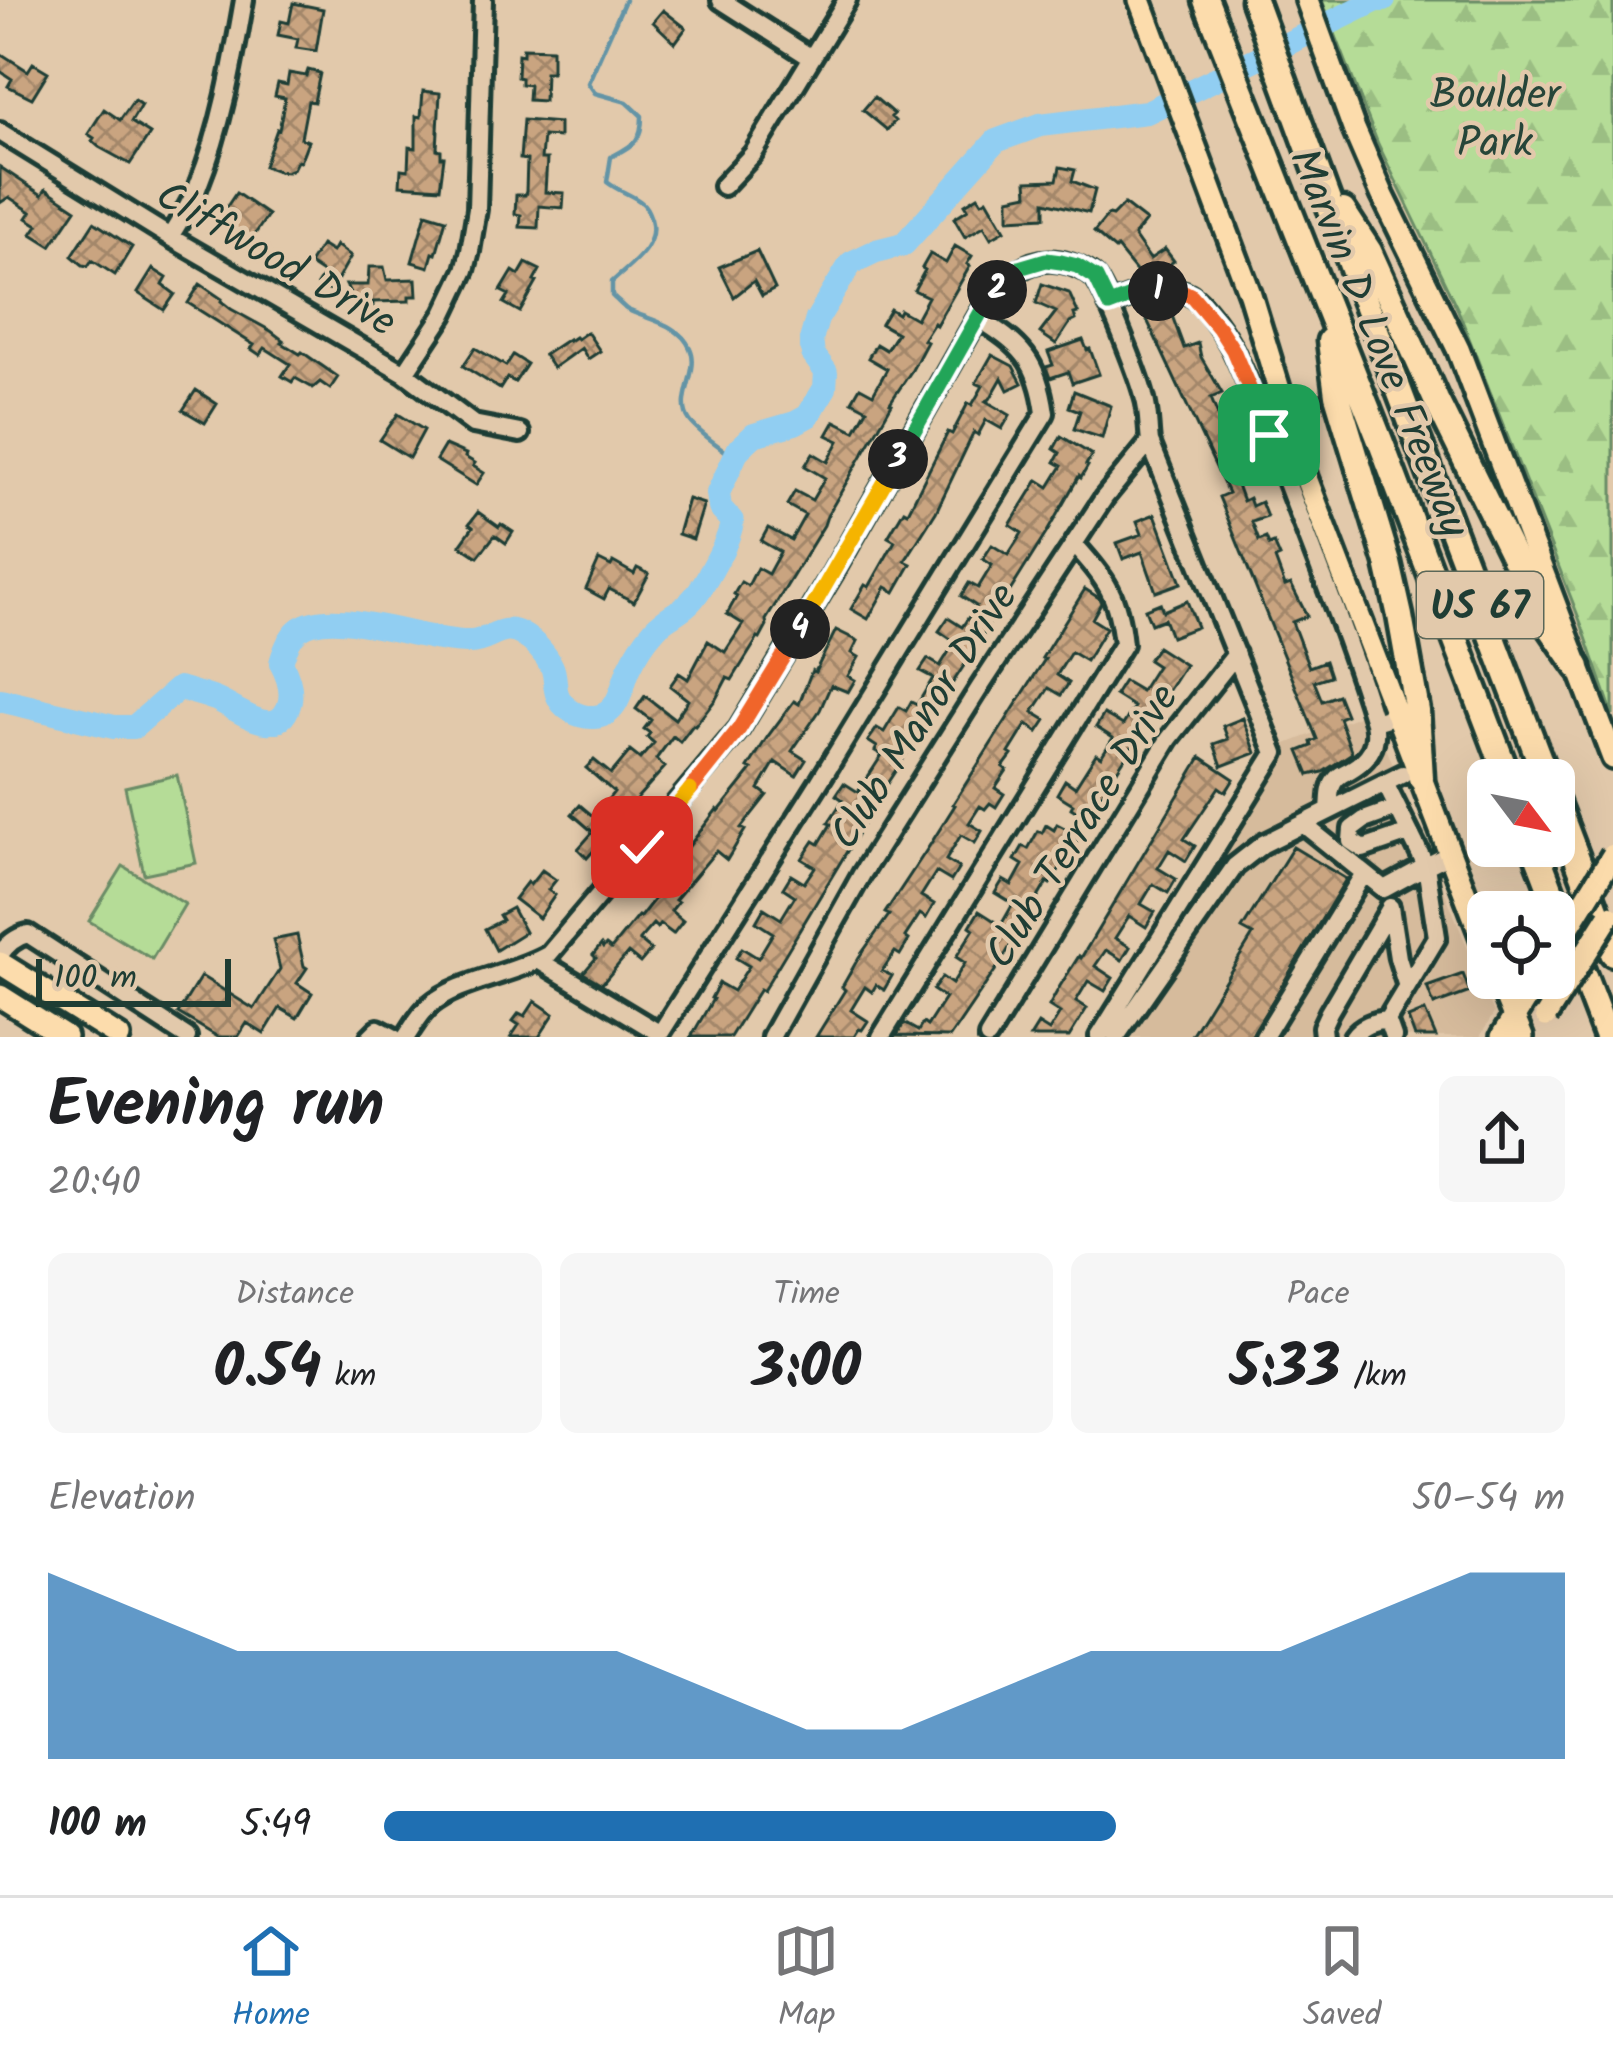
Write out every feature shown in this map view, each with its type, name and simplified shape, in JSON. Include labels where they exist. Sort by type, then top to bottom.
[{"type":"highway","name":"Marvin D Love Freeway","points":[[1206,0],[1501,759]]},
{"type":"highway","name":"Marvin D Love Freeway","points":[[1254,0],[1539,759]]},
{"type":"highway","points":[[1320,174],[1369,251],[1542,615],[1578,667]]},
{"type":"highway","points":[[1324,303],[1337,394],[1400,616],[1417,711],[1412,776]]},
{"type":"highway","points":[[1575,853],[1613,953]]},
{"type":"highway","points":[[1542,867],[1607,1037]]},
{"type":"main road","points":[[1140,0],[1250,294],[1306,478],[1397,715],[1412,776],[1467,898]]},
{"type":"main road","name":"Marvin D Love Freeway","points":[[1308,3],[1383,196],[1458,349],[1612,751]]},
{"type":"main road","points":[[1575,917],[1613,855]]},
{"type":"main road","points":[[1534,1037],[1613,910]]},
{"type":"main road","points":[[0,959],[119,1037]]},
{"type":"main road","points":[[0,996],[65,1037]]},
{"type":"main road","points":[[1507,999],[1518,1027]]},
{"type":"main road","points":[[1502,1037],[1518,1027],[1529,999]]},
{"type":"street","points":[[170,237],[196,190],[214,143],[244,0]]},
{"type":"street","points":[[405,373],[444,314],[470,250],[477,209],[483,0]]},
{"type":"street","points":[[721,0],[811,57]]},
{"type":"street","points":[[723,186],[753,154],[848,0]]},
{"type":"street","name":"Cliffwood Drive","points":[[0,132],[405,373],[473,424],[520,433]]},
{"type":"street","points":[[406,1037],[431,1003],[538,960],[559,944],[739,729],[978,318],[1007,278],[1019,268],[1046,260],[1077,266],[1096,278],[1109,305],[1146,400],[1150,442],[1275,753],[1099,1037]]},
{"type":"street","points":[[1109,305],[1143,292],[1184,292],[1233,350],[1329,592],[1374,722],[1376,745],[1331,784],[1329,811]]},
{"type":"street","points":[[538,960],[659,1035],[1045,412],[1025,352],[978,318]]},
{"type":"street","name":"Club Manor Drive","points":[[771,1037],[862,874],[980,687],[1124,471],[1150,442]]},
{"type":"street","points":[[881,1037],[1123,644],[1107,581],[1075,545]]},
{"type":"street","name":"Club Terrace Drive","points":[[988,1037],[1169,739],[1236,654]]},
{"type":"street","points":[[1374,722],[1397,715]]},
{"type":"street","points":[[1116,1037],[1235,866],[1263,844],[1385,782],[1412,776]]},
{"type":"street","points":[[1353,1037],[1377,1021],[1390,1028],[1407,987],[1437,937],[1426,866],[1385,782]]},
{"type":"street","points":[[1397,808],[1357,824],[1352,841],[1363,849],[1409,832]]},
{"type":"street","points":[[1303,824],[1384,890],[1407,987]]},
{"type":"street","points":[[1384,890],[1450,854]]},
{"type":"street","points":[[1264,1037],[1363,875]]},
{"type":"street","points":[[1323,1037],[1329,1012],[1390,908]]},
{"type":"street","points":[[0,959],[6,946],[28,934],[188,1037]]},
{"type":"street","points":[[370,1037],[377,1029],[393,1037]]},
{"type":"shaded area","points":[[1371,711],[1467,947],[1467,999],[1488,999],[1494,1013],[1480,1037],[1105,1037],[1284,745]]},
{"type":"green space","name":"Boulder Park","points":[[1322,0],[1613,0],[1613,715],[1458,310],[1378,144]]},
{"type":"green space","points":[[177,775],[196,863],[144,874],[125,787]]},
{"type":"green space","points":[[123,866],[185,904],[152,959],[89,921]]},
{"type":"building","points":[[293,3],[323,9],[316,51],[296,48],[298,39],[278,35],[281,21],[289,23]]},
{"type":"building","points":[[663,10],[686,28],[675,43],[653,22]]},
{"type":"building","points":[[523,48],[552,49],[544,101],[528,100],[529,85],[521,84],[517,77],[518,54],[523,55]]},
{"type":"building","points":[[0,53],[28,71],[33,63],[48,72],[32,98],[8,86],[12,79],[0,71]]},
{"type":"building","points":[[308,70],[320,73],[314,102],[308,101],[301,138],[308,141],[300,162],[286,172],[264,166],[279,130],[285,98],[275,96],[278,83],[287,85],[289,73],[306,76]]},
{"type":"building","points":[[423,91],[440,93],[437,149],[444,157],[440,188],[400,185],[401,169],[408,170],[409,147],[416,148],[416,116],[421,117]]},
{"type":"building","points":[[874,97],[894,114],[895,121],[887,130],[863,110]]},
{"type":"building","points":[[134,100],[141,105],[131,122],[150,134],[130,164],[99,147],[88,134],[104,109],[120,120]]},
{"type":"building","points":[[523,120],[559,123],[559,137],[543,136],[541,159],[547,159],[545,192],[564,193],[563,208],[539,206],[538,228],[520,227],[521,215],[515,214],[516,195],[526,191],[527,160],[520,159]]},
{"type":"building","points":[[0,167],[42,195],[46,189],[76,209],[51,246],[32,234],[38,225],[27,218],[31,212],[9,197],[0,203]]},
{"type":"building","points":[[1060,167],[1075,170],[1072,181],[1095,190],[1089,213],[1045,202],[1045,217],[1009,219],[1009,198],[1028,194],[1027,181],[1057,180]]},
{"type":"building","points":[[236,193],[268,215],[249,243],[217,221]]},
{"type":"building","points":[[978,196],[982,202],[987,199],[1005,230],[991,238],[984,226],[965,237],[954,218]]},
{"type":"building","points":[[1124,204],[1146,221],[1134,236],[1150,259],[1165,249],[1174,261],[1151,278],[1143,280],[1117,248],[1094,232]]},
{"type":"building","points":[[426,213],[446,219],[429,267],[412,262]]},
{"type":"building","points":[[94,222],[132,247],[115,275],[92,260],[83,265],[72,256]]},
{"type":"building","points":[[321,245],[332,252],[336,245],[351,256],[331,291],[317,285],[324,274],[309,264]]},
{"type":"building","points":[[955,246],[972,256],[970,266],[923,340],[927,342],[912,370],[766,620],[760,639],[695,726],[680,742],[673,736],[656,759],[665,767],[587,858],[578,849],[593,832],[572,814],[580,805],[594,817],[614,792],[586,768],[594,760],[611,774],[630,751],[640,759],[654,743],[644,729],[651,720],[636,709],[645,696],[675,719],[688,700],[670,686],[679,673],[688,679],[708,641],[725,652],[743,624],[727,614],[734,594],[741,582],[748,586],[757,568],[768,574],[780,552],[761,541],[768,528],[791,540],[805,515],[787,505],[795,491],[812,500],[825,478],[805,466],[813,453],[828,462],[839,441],[827,435],[835,421],[855,431],[867,409],[852,401],[860,387],[873,394],[887,369],[868,358],[876,344],[886,350],[897,333],[881,324],[890,309],[916,319],[928,297],[914,290],[922,268],[930,254],[946,263]]},
{"type":"building","points":[[757,251],[775,289],[762,296],[754,281],[734,297],[719,267]]},
{"type":"building","points":[[526,263],[540,270],[520,312],[504,303],[509,295],[501,291],[513,271],[519,275]]},
{"type":"building","points":[[369,267],[384,267],[387,280],[416,279],[417,296],[353,307],[346,285],[368,285]]},
{"type":"building","points":[[153,269],[167,278],[163,285],[175,294],[164,310],[138,293]]},
{"type":"building","points":[[200,284],[338,377],[330,389],[320,382],[313,388],[282,376],[290,364],[265,348],[260,355],[251,349],[254,345],[188,303]]},
{"type":"building","points":[[1042,284],[1069,293],[1078,313],[1056,344],[1040,333],[1056,312],[1036,303]]},
{"type":"building","points":[[1167,302],[1184,348],[1198,343],[1222,393],[1211,398],[1222,426],[1231,422],[1245,463],[1263,458],[1269,472],[1236,482],[1243,501],[1249,498],[1252,506],[1261,502],[1267,517],[1252,522],[1259,541],[1266,538],[1269,545],[1274,543],[1285,586],[1291,584],[1307,616],[1292,622],[1309,667],[1325,661],[1330,676],[1314,681],[1322,701],[1338,695],[1346,715],[1339,718],[1352,753],[1323,772],[1309,775],[1299,751],[1317,739],[1219,497],[1228,493],[1141,307]]},
{"type":"building","points":[[587,332],[600,351],[588,359],[581,348],[553,368],[544,355]]},
{"type":"building","points":[[1083,340],[1099,374],[1072,383],[1068,372],[1050,378],[1046,367],[1053,365],[1048,352]]},
{"type":"building","points":[[475,348],[506,366],[513,355],[527,364],[515,382],[507,378],[500,389],[463,366]]},
{"type":"building","points":[[992,355],[1013,366],[1022,383],[1008,390],[1002,378],[986,401],[1010,415],[1002,429],[986,420],[978,435],[974,432],[936,512],[905,561],[911,564],[895,592],[886,587],[868,619],[851,609],[895,541],[888,537],[904,510],[908,512],[948,432],[952,434],[983,386],[976,383]]},
{"type":"building","points":[[196,390],[217,404],[205,423],[183,410]]},
{"type":"building","points":[[1074,391],[1111,406],[1102,438],[1074,429],[1080,411],[1069,407]]},
{"type":"building","points":[[398,414],[424,430],[409,458],[380,440]]},
{"type":"building","points":[[1061,436],[1092,455],[1081,478],[862,822],[763,991],[760,989],[730,1037],[691,1037],[719,983],[733,991],[749,966],[736,958],[742,948],[758,958],[773,933],[756,922],[764,908],[781,919],[795,896],[783,888],[791,875],[804,883],[815,867],[802,859],[831,824],[843,800],[836,795],[844,783],[858,792],[882,755],[868,741],[877,728],[884,732],[899,707],[906,711],[911,702],[917,705],[933,678],[920,671],[928,659],[940,666],[955,642],[939,631],[948,618],[962,627],[976,606],[961,596],[969,583],[978,588],[992,565],[983,559],[992,545],[1008,555],[1022,533],[1010,525],[1038,480],[1049,487],[1062,466],[1055,462],[1060,453],[1054,449]]},
{"type":"building","points":[[445,445],[466,454],[484,473],[476,485],[436,460]]},
{"type":"building","points":[[688,499],[704,504],[693,539],[678,534]]},
{"type":"building","points":[[478,512],[513,532],[506,543],[495,535],[478,557],[460,545]]},
{"type":"building","points":[[1155,514],[1181,583],[1156,592],[1142,552],[1123,559],[1117,543],[1142,534],[1137,521]]},
{"type":"building","points":[[599,560],[634,574],[637,568],[649,574],[634,602],[609,589],[604,599],[586,589]]},
{"type":"building","points":[[1085,589],[1101,603],[1092,619],[1106,628],[1086,661],[1071,652],[1057,675],[1069,683],[1061,695],[1049,688],[1033,712],[1046,720],[1038,732],[1027,724],[1009,753],[1003,767],[1007,770],[995,788],[1004,794],[996,807],[990,803],[985,809],[980,806],[969,823],[982,831],[975,843],[961,835],[946,860],[959,868],[951,881],[936,872],[921,896],[934,904],[926,918],[920,914],[900,955],[895,952],[882,971],[892,976],[884,990],[876,985],[872,992],[865,987],[851,1010],[868,1021],[862,1030],[854,1037],[816,1037],[859,957],[889,915],[885,913]]},
{"type":"building","points":[[1187,601],[1197,627],[1171,637],[1164,619],[1151,624],[1145,609],[1160,603],[1163,611]]},
{"type":"building","points":[[836,630],[858,641],[852,653],[859,657],[848,676],[855,680],[848,692],[831,685],[792,751],[806,760],[796,776],[775,762],[759,789],[767,795],[741,828],[745,830],[727,860],[716,851],[675,900],[671,911],[683,921],[673,934],[653,924],[639,940],[651,950],[640,963],[628,953],[602,984],[583,973],[601,945],[611,949],[640,917],[670,879],[665,874],[672,861],[683,854],[752,770],[748,768],[768,736],[794,701],[799,704]]},
{"type":"building","points":[[1157,647],[1185,665],[1097,801],[1090,820],[1057,794],[1065,780],[1075,787],[1096,754],[1101,757],[1113,738],[1096,727],[1104,714],[1123,725],[1134,707],[1115,695],[1124,681],[1141,691],[1157,666],[1148,660]]},
{"type":"building","points":[[1243,718],[1256,753],[1222,766],[1214,744],[1228,739],[1223,726]]},
{"type":"building","points":[[1201,757],[1234,779],[1226,792],[1219,787],[1184,839],[1195,846],[1186,861],[1169,850],[1158,868],[1176,879],[1168,893],[1153,884],[1141,904],[1155,912],[1146,927],[1129,916],[1115,938],[1130,947],[1122,960],[1106,950],[1095,966],[1113,978],[1105,991],[1088,981],[1076,1001],[1087,1008],[1069,1037],[1030,1037],[1038,1024],[1049,1031],[1060,1013],[1049,1006],[1060,986]]},
{"type":"building","points":[[1057,824],[1078,835],[1077,841],[950,1037],[897,1036],[904,1023],[918,1031],[923,1023],[927,1026],[945,998],[933,990],[942,977],[952,984],[965,963],[956,957],[979,911],[1001,925],[1013,904],[995,893],[1003,880],[1012,885],[1023,865],[1015,860],[1023,846],[1028,849],[1038,831],[1042,833],[1046,825],[1054,830]]},
{"type":"building","points":[[1293,847],[1346,879],[1251,1037],[1190,1037],[1253,935],[1242,929]]},
{"type":"building","points":[[542,870],[556,880],[548,890],[555,895],[539,918],[514,899]]},
{"type":"building","points":[[512,908],[525,932],[496,950],[485,929]]},
{"type":"building","points":[[297,935],[307,968],[297,983],[312,993],[297,1018],[280,1008],[264,1034],[247,1023],[238,1037],[218,1037],[178,1013],[201,976],[254,1009],[280,969],[273,940]]},
{"type":"building","points":[[1463,974],[1467,993],[1434,1005],[1427,987]]},
{"type":"building","points":[[535,1001],[554,1014],[539,1037],[511,1037],[519,1025],[513,1021],[519,1013],[525,1016]]},
{"type":"building","points":[[1425,1011],[1436,1037],[1415,1037],[1408,1018]]},
{"type":"waterway","points":[[625,0],[588,83],[595,93],[627,102],[642,116],[635,142],[611,157],[607,182],[643,204],[652,229],[642,254],[612,282],[612,296],[626,309],[670,328],[685,340],[693,357],[686,413],[734,458]]},
{"type":"waterway","points":[[0,700],[114,727],[134,727],[179,688],[254,719],[274,722],[290,702],[281,663],[289,641],[313,623],[333,621],[470,642],[514,631],[546,657],[559,699],[567,708],[583,716],[603,715],[614,706],[647,638],[690,602],[716,563],[732,521],[720,508],[718,493],[738,450],[754,435],[808,416],[825,388],[826,372],[813,354],[811,340],[817,319],[851,263],[904,244],[996,141],[1040,125],[1147,112],[1384,0]]},
{"type":"route","points":[[642,847],[739,729],[981,312],[1019,268],[1046,260],[1077,266],[1096,278],[1109,305],[1143,292],[1192,296],[1233,350],[1269,435]]}]
